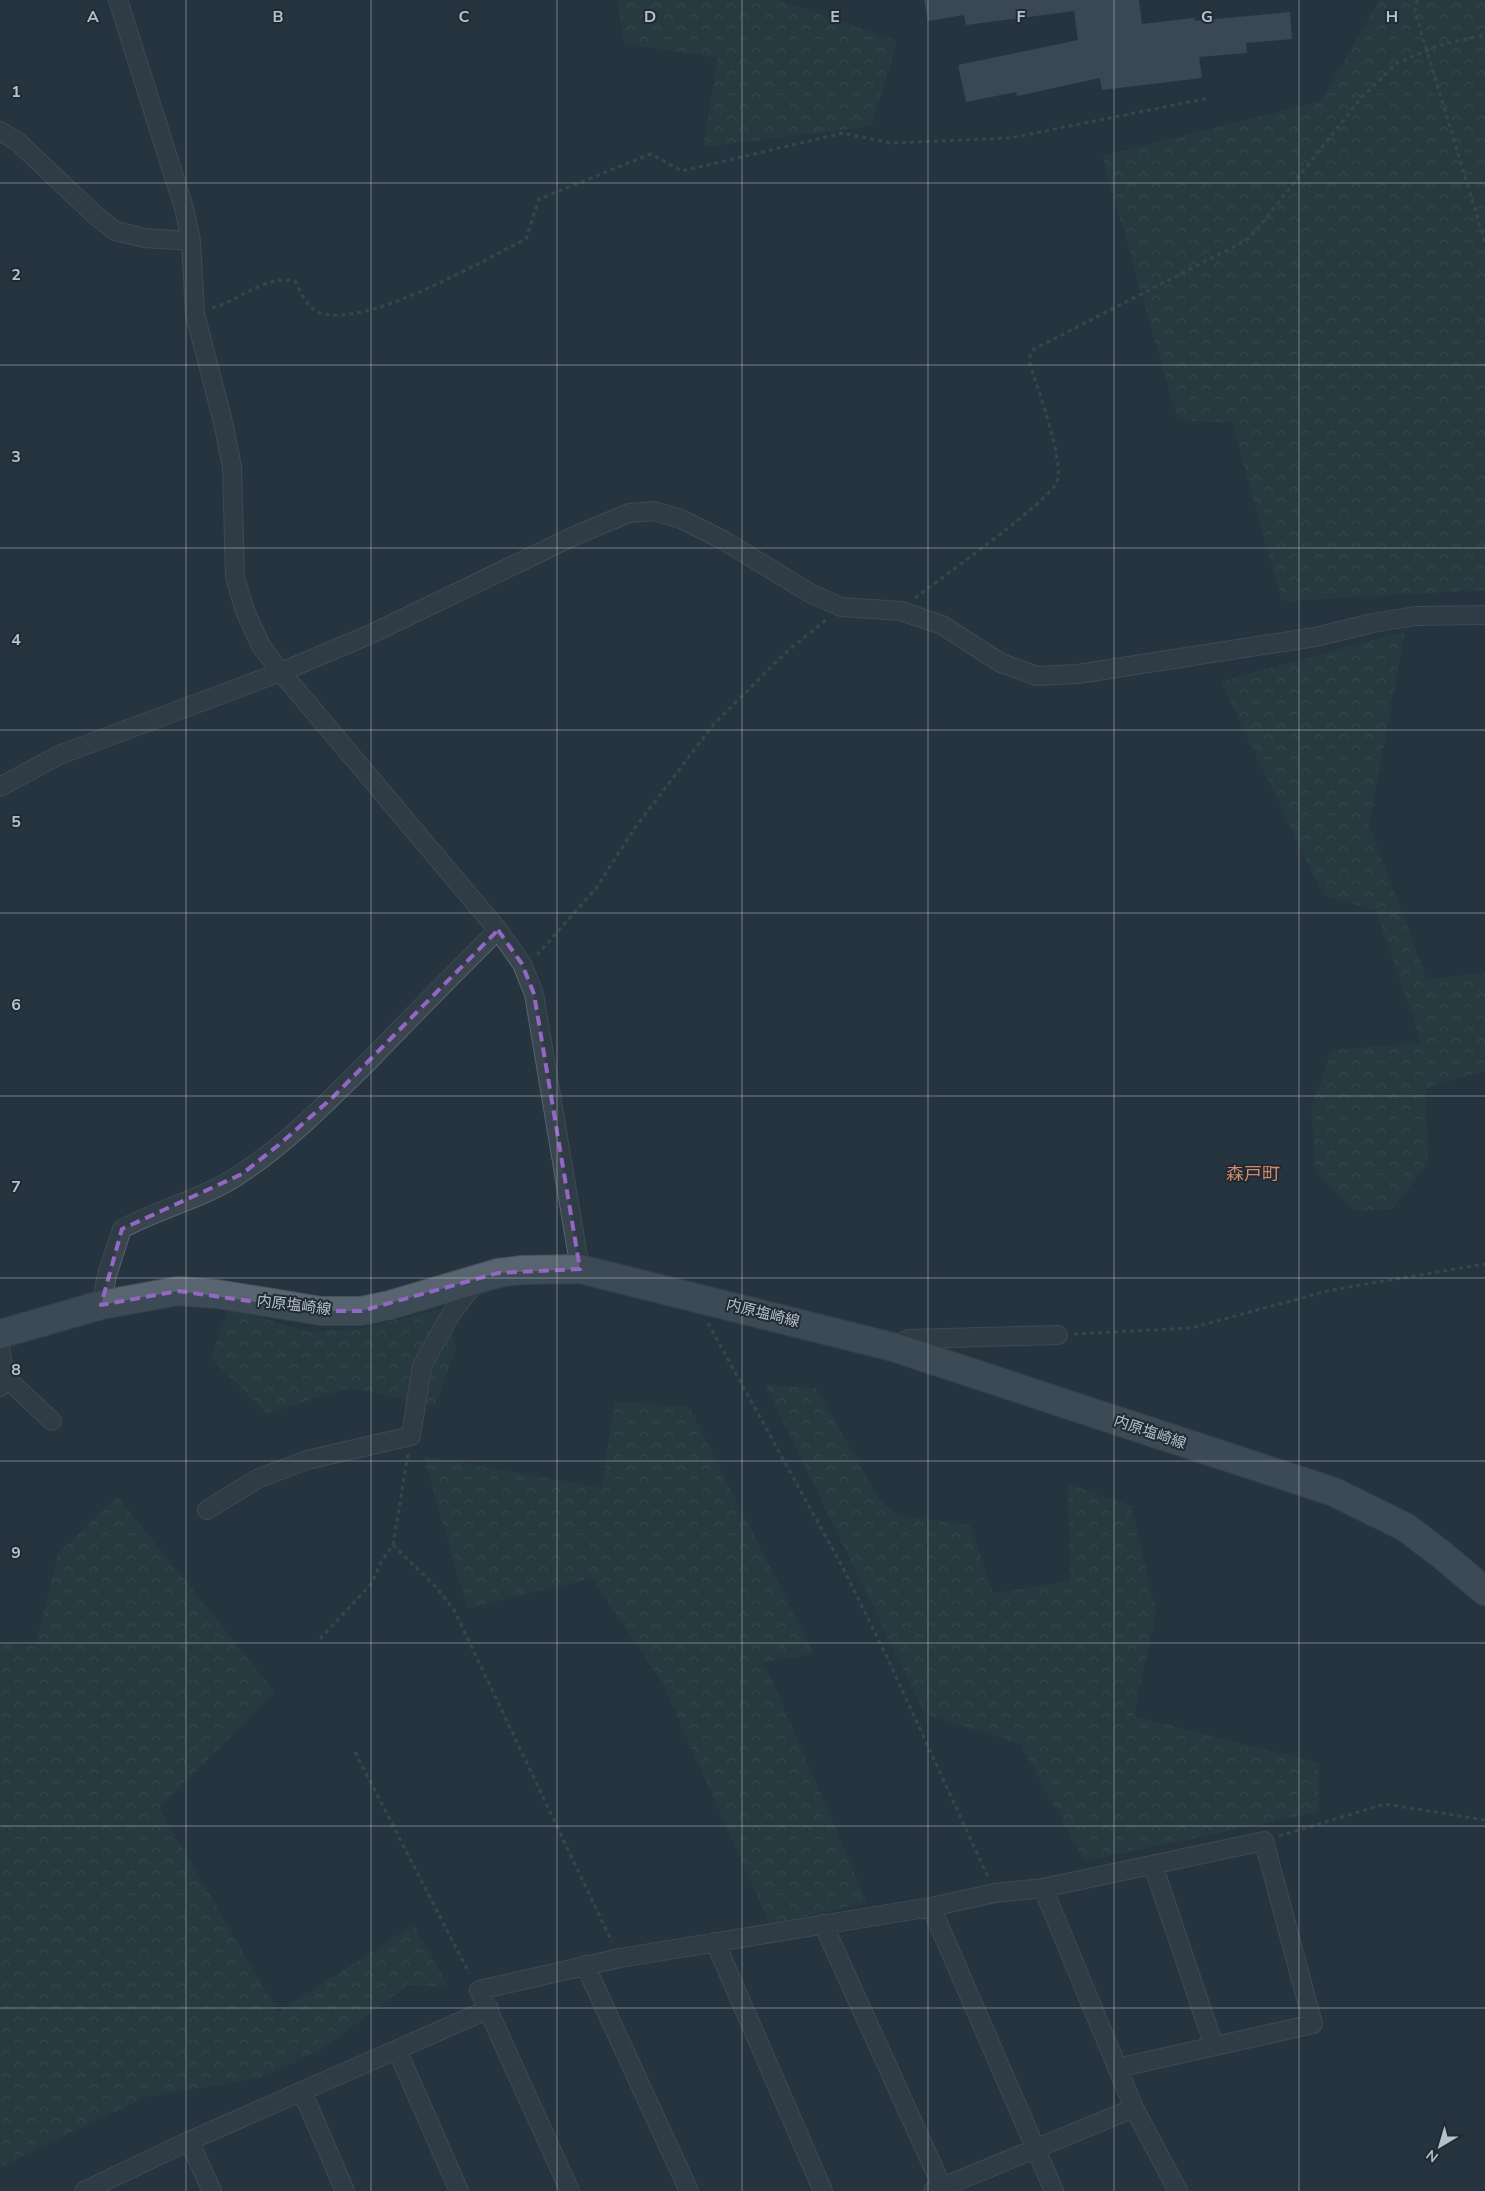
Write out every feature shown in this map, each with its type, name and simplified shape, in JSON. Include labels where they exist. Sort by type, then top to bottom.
[{"type":"main road","name":"内原塩崎線","points":[[0,1334],[101,1305],[178,1291],[217,1294],[321,1311],[361,1311],[390,1305],[478,1279],[522,1270],[580,1269],[893,1347],[1334,1492],[1405,1528],[1441,1554],[1485,1592]]},
{"type":"street","points":[[118,0],[184,208],[191,241],[192,288],[195,314],[223,422],[232,467],[234,577],[245,611],[261,646],[281,672],[498,930],[522,964],[534,994],[580,1269]]},
{"type":"street","points":[[0,131],[18,142],[95,215],[115,231],[145,238],[191,241]]},
{"type":"street","points":[[0,787],[59,755],[281,672],[371,634],[574,536],[629,513],[654,511],[681,519],[723,540],[810,593],[841,607],[901,611],[942,625],[1001,663],[1037,676],[1078,674],[1315,638],[1373,623],[1415,616],[1485,615]]},
{"type":"street","points":[[101,1305],[107,1275],[122,1229],[242,1174],[281,1143],[333,1097],[498,930]]},
{"type":"street","points":[[207,1510],[257,1479],[308,1460],[411,1436],[422,1366],[451,1314],[478,1279]]},
{"type":"street","points":[[893,1347],[909,1340],[1058,1334]]},
{"type":"street","points":[[0,1346],[2,1382],[52,1420]]},
{"type":"street","points":[[570,2191],[479,1990],[620,1958],[931,1907],[995,1893],[1043,1888],[1264,1841],[1313,2024],[1117,2068]]},
{"type":"street","points":[[1153,1865],[1214,2046]]},
{"type":"street","points":[[1043,1888],[1134,2108],[1178,2191]]},
{"type":"street","points":[[931,1907],[1054,2191]]},
{"type":"street","points":[[824,1924],[940,2190],[1035,2148],[1134,2108]]},
{"type":"street","points":[[715,1942],[823,2191]]},
{"type":"street","points":[[585,1965],[689,2191]]},
{"type":"street","points":[[84,2191],[189,2141],[489,2009]]},
{"type":"street","points":[[397,2050],[459,2191]]},
{"type":"street","points":[[302,2091],[345,2191]]},
{"type":"street","points":[[189,2141],[212,2191]]},
{"type":"path","points":[[1417,0],[1415,12],[1485,242]]},
{"type":"path","points":[[901,611],[911,601],[1039,503],[1057,482],[1059,471],[1056,453],[1030,364],[1030,356],[1034,349],[1244,241],[1255,232],[1361,98],[1397,63],[1427,50],[1485,35]]},
{"type":"path","points":[[195,314],[223,305],[270,282],[284,279],[295,281],[308,305],[319,313],[349,315],[382,307],[526,239],[540,199],[651,154],[682,171],[843,133],[891,143],[1010,138],[1208,98]]},
{"type":"path","points":[[522,964],[540,953],[597,887],[634,829],[714,724],[784,654],[841,607]]},
{"type":"path","points":[[1058,1334],[1191,1328],[1331,1290],[1485,1264]]},
{"type":"path","points":[[694,1296],[846,1575],[886,1655],[995,1893]]},
{"type":"path","points":[[320,1639],[372,1583],[381,1562],[393,1545],[411,1436]]},
{"type":"path","points":[[393,1545],[436,1587],[454,1610],[620,1958]]},
{"type":"path","points":[[355,1752],[469,1973]]},
{"type":"path","points":[[1264,1841],[1385,1804],[1485,1820]]},
{"type":"highlighted area","points":[[498,930],[522,964],[534,994],[580,1269],[498,1273],[361,1311],[321,1311],[178,1291],[101,1305],[122,1229],[242,1174],[281,1143],[333,1097]]},
{"type":"green space","points":[[617,0],[778,0],[897,41],[872,126],[703,147],[718,58],[624,43]]},
{"type":"green space","points":[[1379,0],[1485,0],[1485,590],[1282,601],[1232,423],[1178,420],[1102,156],[1321,101]]},
{"type":"green space","points":[[1405,631],[1369,825],[1427,979],[1485,973],[1485,1071],[1426,1088],[1428,1163],[1392,1209],[1355,1211],[1316,1173],[1311,1108],[1332,1050],[1421,1043],[1376,911],[1323,895],[1221,682]]},
{"type":"green space","points":[[229,1308],[309,1332],[364,1328],[445,1308],[456,1349],[435,1405],[347,1388],[267,1414],[211,1358]]},
{"type":"green space","points":[[765,1384],[816,1389],[877,1495],[895,1515],[970,1525],[993,1593],[1070,1581],[1068,1484],[1131,1506],[1156,1610],[1134,1716],[1319,1763],[1319,1812],[1084,1861],[1020,1744],[925,1714]]},
{"type":"green space","points":[[614,1401],[689,1407],[814,1654],[764,1662],[867,1902],[770,1925],[663,1684],[592,1578],[467,1609],[424,1456],[602,1488]]},
{"type":"green space","points":[[117,1496],[275,1692],[159,1808],[278,2012],[414,1925],[448,1987],[408,1985],[324,2048],[259,2078],[145,2097],[0,2167],[0,1644],[35,1646],[58,1554]]},
{"type":"building","points":[[924,0],[1139,0],[1142,24],[1194,18],[1195,21],[1290,12],[1292,39],[1246,43],[1247,53],[1199,57],[1202,78],[1102,90],[1100,78],[1017,96],[1016,92],[966,102],[958,65],[1078,40],[1074,11],[966,25],[964,15],[928,21]]},
{"type":"district","name":"森戸町","points":[[1253,1174]]}]
